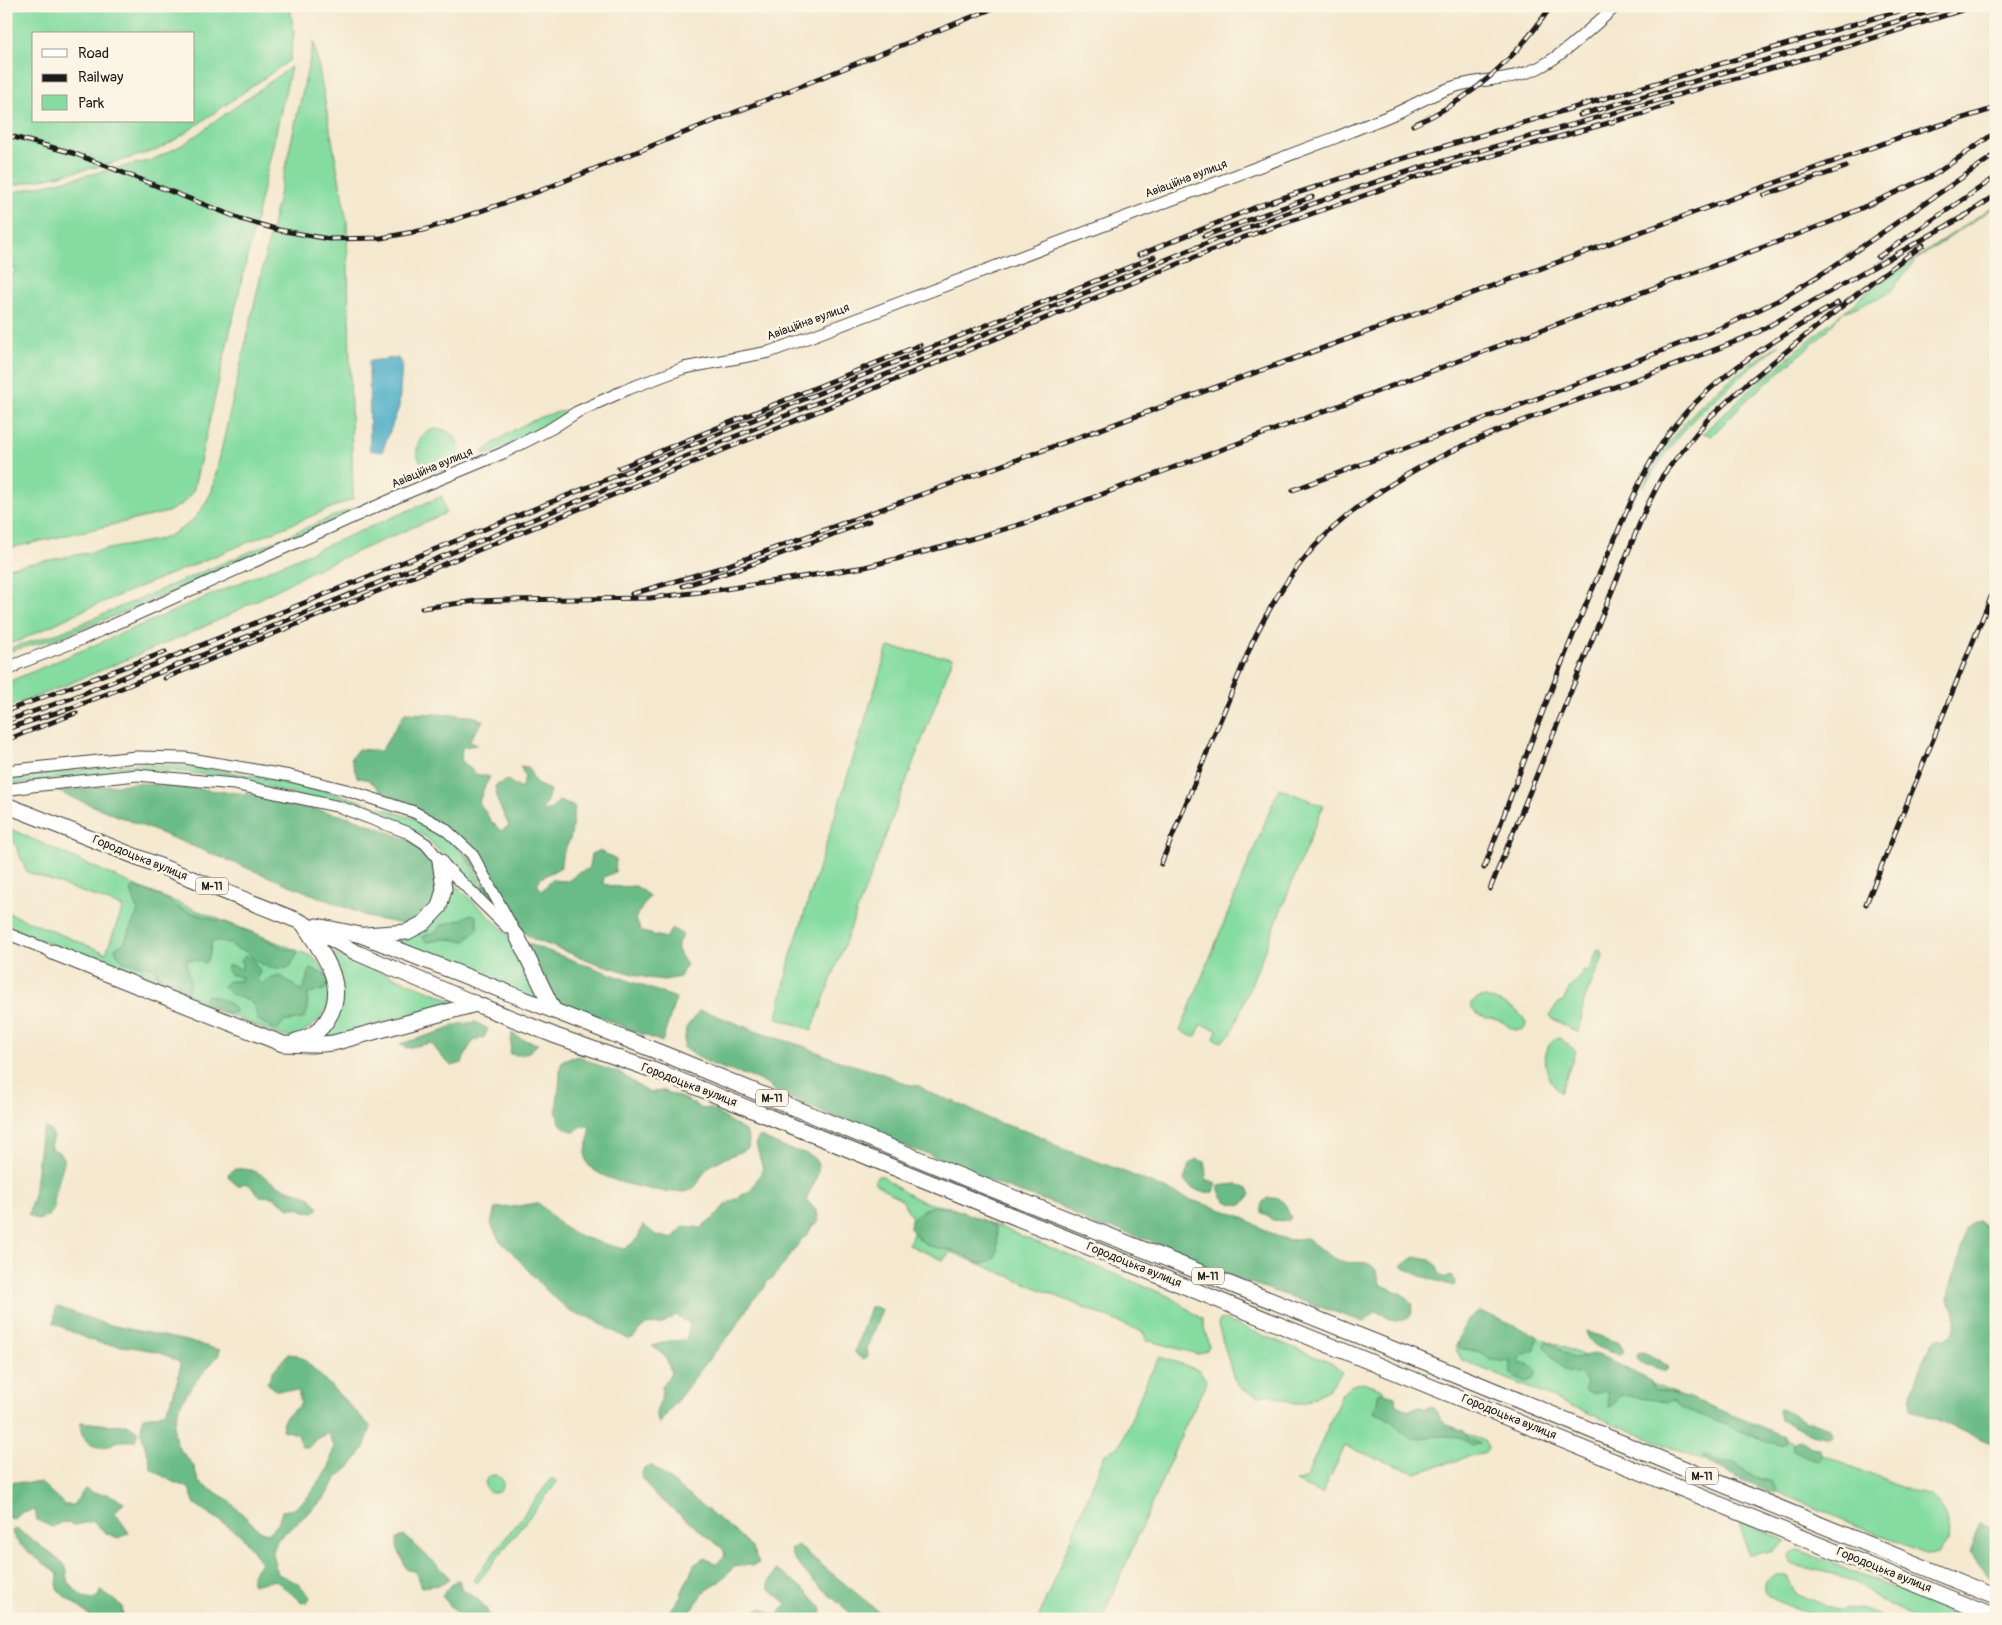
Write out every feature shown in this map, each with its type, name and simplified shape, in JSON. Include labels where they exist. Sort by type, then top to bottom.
[{"type":"main road","name":"Городоцька вулиця","points":[[6,805],[301,922],[355,952],[476,1004],[556,1036],[664,1074],[1996,1617]]},
{"type":"main road","points":[[361,935],[407,932],[424,923],[438,907],[444,889],[440,861]]},
{"type":"main road","points":[[283,1044],[310,1038],[322,1028],[334,1010],[337,995],[335,981],[327,960],[301,922]]},
{"type":"main road","name":"Городоцька вулиця","points":[[301,922],[361,935],[669,1056],[986,1187],[1430,1364],[1996,1597]]},
{"type":"main road","points":[[516,936],[554,1011]]},
{"type":"main road","points":[[53,952],[283,1044],[311,1045],[332,1043],[476,1004]]},
{"type":"street","name":"Авіаційна вулиця","points":[[8,667],[82,639],[404,494],[503,453],[552,428],[577,412],[628,388],[684,368],[769,352],[784,347],[1337,137],[1392,115],[1443,91],[1462,85],[1525,74],[1540,67],[1559,54],[1616,6]]},
{"type":"street","points":[[6,771],[136,757],[185,758],[290,776],[346,790],[406,809],[444,828],[472,854],[516,936]]},
{"type":"street","points":[[6,790],[136,775],[234,784],[340,807],[409,833],[426,844],[440,861],[516,936]]},
{"type":"street","points":[[6,933],[53,952]]},
{"type":"green space","points":[[6,6],[290,6],[294,33],[290,60],[178,138],[157,150],[105,165],[6,187]]},
{"type":"green space","points":[[314,41],[347,222],[353,499],[86,609],[19,641],[6,644],[6,568],[162,539],[180,530],[192,520],[212,491]]},
{"type":"green space","points":[[291,67],[193,492],[182,504],[168,512],[6,549],[6,291],[15,269],[6,264],[6,194],[152,160],[184,144]]},
{"type":"green space","points":[[1996,204],[1996,206],[1916,260],[1888,294],[1844,312],[1868,291]]},
{"type":"green space","points":[[1843,312],[1823,335],[1744,402],[1712,436],[1703,433],[1753,387]]},
{"type":"green space","points":[[1780,344],[1691,422],[1643,487],[1669,443],[1701,405],[1719,388]]},
{"type":"green space","points":[[566,411],[553,423],[531,435],[489,454],[483,454],[491,445],[522,426],[545,416]]},
{"type":"green space","points":[[438,429],[453,435],[459,450],[453,465],[438,471],[423,465],[417,450],[423,435]]},
{"type":"green space","points":[[442,496],[446,513],[314,570],[223,618],[190,633],[6,708],[6,683]]},
{"type":"green space","points":[[383,500],[124,612],[55,639],[6,652],[6,649],[59,633],[341,513],[372,501]]},
{"type":"green space","points":[[888,647],[953,658],[812,1030],[777,1018],[790,959]]},
{"type":"green space","points":[[405,713],[459,715],[476,717],[483,721],[469,741],[477,745],[462,747],[461,760],[476,774],[490,777],[479,802],[491,821],[501,831],[509,826],[497,800],[495,786],[507,780],[521,789],[525,776],[520,766],[528,767],[536,784],[550,790],[546,804],[541,811],[551,809],[559,801],[575,807],[571,835],[562,856],[561,867],[541,878],[537,884],[542,891],[551,880],[568,881],[580,872],[589,869],[591,854],[599,851],[616,859],[615,872],[604,877],[603,884],[618,887],[636,886],[649,896],[635,919],[642,932],[666,938],[672,928],[683,935],[678,943],[678,949],[686,964],[680,977],[664,980],[647,978],[596,963],[533,939],[491,909],[483,880],[460,848],[401,809],[369,780],[357,777],[351,758],[358,749],[381,751]]},
{"type":"green space","points":[[136,764],[198,768],[259,777],[350,798],[411,818],[442,834],[459,850],[471,866],[492,904],[467,881],[426,837],[403,825],[233,778],[185,772],[136,770],[6,785],[6,778]]},
{"type":"green space","points":[[137,783],[248,794],[353,818],[416,843],[428,854],[437,879],[435,900],[418,920],[408,925],[371,918],[56,791]]},
{"type":"green space","points":[[1279,788],[1323,806],[1231,1034],[1221,1042],[1214,1039],[1217,1030],[1201,1024],[1196,1037],[1180,1031]]},
{"type":"green space","points":[[8,828],[136,886],[311,956],[326,974],[329,984],[328,1005],[323,1014],[316,1023],[300,1034],[291,1037],[282,1036],[6,926],[6,912],[106,953],[123,907],[27,872]]},
{"type":"green space","points":[[449,879],[509,935],[543,1004],[397,942],[427,929]]},
{"type":"green space","points":[[135,886],[168,900],[179,908],[257,934],[285,949],[295,950],[298,953],[289,968],[269,968],[251,957],[247,952],[237,949],[229,943],[211,942],[210,954],[205,963],[196,960],[186,960],[190,983],[187,993],[180,992],[177,981],[172,985],[160,982],[154,967],[124,962],[117,954],[115,948],[124,943],[138,911],[131,890]]},
{"type":"green space","points":[[471,914],[476,916],[478,928],[466,941],[446,939],[427,942],[421,937],[437,931],[442,925]]},
{"type":"green space","points":[[526,943],[676,998],[662,1042],[551,998]]},
{"type":"green space","points":[[1598,949],[1602,952],[1603,957],[1584,1001],[1579,1033],[1553,1019],[1550,1015],[1557,1004],[1563,1002],[1570,987],[1577,981],[1583,971],[1588,973]]},
{"type":"green space","points":[[332,953],[455,1001],[349,1033],[318,1039],[336,1018],[342,999],[340,978]]},
{"type":"green space","points":[[245,956],[254,962],[260,971],[256,980],[262,984],[268,979],[281,976],[300,990],[304,987],[310,969],[324,974],[330,980],[324,990],[308,994],[307,1012],[303,1019],[283,1022],[277,1031],[258,1020],[252,1004],[248,1000],[234,995],[223,986],[229,981],[239,981],[242,977],[229,974],[227,966],[235,966],[242,970],[242,959]]},
{"type":"green space","points":[[207,995],[228,1002],[236,1012],[222,1012],[209,1007],[203,1001]]},
{"type":"green space","points":[[1486,997],[1514,1009],[1526,1023],[1525,1028],[1516,1030],[1503,1022],[1476,1013],[1470,1006],[1475,1000]]},
{"type":"green space","points":[[699,1011],[710,1013],[760,1033],[803,1046],[839,1061],[881,1073],[906,1084],[919,1086],[932,1094],[955,1102],[993,1121],[1035,1134],[1058,1147],[1120,1170],[1191,1200],[1238,1215],[1276,1236],[1290,1240],[1306,1238],[1338,1260],[1369,1264],[1374,1267],[1380,1284],[1402,1294],[1413,1304],[1411,1315],[1403,1321],[1390,1319],[1376,1311],[1364,1322],[1224,1274],[1168,1252],[1152,1241],[1112,1228],[1095,1227],[1061,1206],[958,1169],[929,1154],[914,1150],[776,1092],[763,1082],[701,1059],[684,1048],[686,1028]]},
{"type":"green space","points":[[475,1022],[488,1029],[484,1038],[475,1040],[467,1050],[462,1063],[452,1066],[431,1043],[406,1048],[400,1044],[446,1030],[453,1025]]},
{"type":"green space","points":[[512,1033],[521,1039],[538,1044],[526,1054],[510,1054]]},
{"type":"green space","points":[[1560,1038],[1576,1051],[1560,1093],[1551,1081],[1545,1059],[1549,1045],[1554,1039]]},
{"type":"green space","points":[[579,1056],[604,1068],[620,1073],[643,1089],[651,1092],[664,1091],[687,1100],[702,1109],[710,1108],[746,1132],[749,1140],[748,1148],[710,1166],[698,1183],[688,1191],[649,1189],[615,1180],[601,1174],[591,1168],[586,1160],[590,1135],[589,1126],[581,1126],[575,1132],[567,1129],[558,1120],[557,1101],[561,1063],[563,1060]]},
{"type":"green space","points":[[45,1128],[50,1130],[53,1136],[50,1147],[62,1155],[64,1162],[55,1194],[54,1209],[48,1216],[38,1220],[28,1215],[34,1195],[41,1136]]},
{"type":"green space","points":[[759,1136],[804,1153],[816,1161],[818,1167],[815,1181],[806,1199],[817,1212],[819,1221],[812,1226],[808,1234],[802,1239],[774,1277],[767,1281],[764,1289],[752,1301],[733,1331],[659,1424],[656,1412],[661,1400],[662,1387],[671,1373],[666,1357],[652,1346],[669,1341],[686,1340],[690,1324],[676,1315],[662,1324],[645,1325],[633,1338],[628,1339],[588,1317],[572,1313],[546,1290],[499,1240],[491,1224],[495,1208],[538,1203],[571,1232],[594,1241],[625,1249],[638,1238],[643,1225],[656,1235],[672,1239],[684,1226],[701,1228],[714,1218],[725,1205],[751,1190],[763,1169],[756,1144]]},
{"type":"green space","points":[[1196,1159],[1205,1162],[1206,1179],[1216,1183],[1213,1192],[1197,1190],[1184,1181],[1189,1164]]},
{"type":"green space","points":[[235,1169],[251,1170],[261,1174],[275,1184],[310,1198],[318,1207],[317,1210],[309,1213],[299,1208],[289,1208],[273,1197],[260,1196],[251,1186],[245,1183],[238,1186],[229,1178],[228,1174]]},
{"type":"green space","points":[[878,1176],[883,1176],[914,1198],[930,1204],[950,1207],[1171,1297],[1202,1319],[1209,1346],[1206,1351],[1198,1354],[1147,1340],[1145,1333],[951,1252],[943,1260],[909,1245],[916,1225],[902,1200],[876,1184],[875,1179]]},
{"type":"green space","points":[[1236,1184],[1248,1189],[1251,1194],[1242,1205],[1223,1199],[1218,1186]]},
{"type":"green space","points":[[1267,1198],[1281,1200],[1291,1218],[1287,1221],[1273,1220],[1262,1213],[1262,1203]]},
{"type":"green space","points":[[933,1206],[965,1213],[995,1227],[998,1248],[994,1258],[985,1263],[978,1262],[960,1253],[927,1245],[916,1236],[910,1228],[911,1219]]},
{"type":"green space","points":[[1978,1221],[1996,1235],[1996,1445],[1911,1410],[1910,1402],[1914,1383],[1927,1353],[1937,1337],[1944,1338],[1952,1335],[1955,1328],[1955,1313],[1948,1299],[1949,1291],[1960,1257],[1965,1229],[1970,1223]]},
{"type":"green space","points":[[1415,1257],[1424,1258],[1434,1263],[1439,1274],[1446,1278],[1451,1276],[1456,1281],[1454,1286],[1418,1275],[1401,1266]]},
{"type":"green space","points":[[56,1306],[105,1324],[187,1341],[220,1350],[218,1356],[187,1393],[181,1404],[176,1415],[175,1438],[180,1450],[194,1467],[198,1482],[227,1499],[260,1531],[269,1533],[278,1524],[282,1511],[294,1509],[307,1498],[329,1467],[334,1446],[328,1433],[316,1439],[308,1448],[301,1446],[298,1434],[282,1430],[285,1417],[301,1404],[298,1391],[276,1390],[267,1383],[273,1371],[288,1354],[297,1355],[305,1360],[371,1427],[364,1448],[351,1466],[337,1478],[323,1500],[277,1540],[272,1554],[278,1574],[299,1584],[310,1597],[307,1603],[302,1602],[275,1580],[252,1585],[252,1575],[261,1563],[241,1535],[195,1504],[189,1488],[173,1482],[151,1469],[142,1437],[143,1417],[158,1415],[166,1410],[176,1387],[180,1363],[153,1351],[92,1341],[54,1323]]},
{"type":"green space","points":[[870,1307],[882,1310],[867,1347],[868,1356],[863,1360],[855,1351]]},
{"type":"green space","points":[[1480,1311],[1538,1336],[1535,1350],[1521,1356],[1519,1363],[1529,1365],[1537,1371],[1533,1379],[1525,1382],[1511,1374],[1510,1362],[1491,1360],[1480,1352],[1458,1348],[1459,1337],[1464,1326],[1471,1317]]},
{"type":"green space","points":[[1481,1313],[1912,1492],[1928,1495],[1938,1503],[1945,1514],[1949,1534],[1946,1545],[1939,1553],[1925,1554],[1462,1360],[1455,1348],[1468,1319]]},
{"type":"green space","points":[[1223,1319],[1331,1363],[1342,1372],[1329,1389],[1304,1403],[1294,1403],[1270,1394],[1259,1396],[1241,1389],[1234,1379],[1218,1325],[1220,1320]]},
{"type":"green space","points":[[1586,1331],[1619,1343],[1624,1351],[1621,1355],[1599,1348],[1591,1341]]},
{"type":"green space","points":[[1547,1341],[1574,1358],[1594,1354],[1601,1356],[1651,1381],[1654,1389],[1690,1398],[1784,1436],[1786,1443],[1780,1445],[1764,1440],[1682,1408],[1673,1400],[1667,1402],[1621,1395],[1609,1408],[1607,1391],[1591,1394],[1584,1390],[1587,1383],[1581,1375],[1565,1371],[1543,1345]]},
{"type":"green space","points":[[1642,1352],[1668,1366],[1666,1371],[1644,1364],[1637,1358],[1638,1353]]},
{"type":"green space","points":[[1160,1357],[1199,1370],[1207,1381],[1183,1431],[1102,1619],[1038,1619],[1105,1454],[1120,1446],[1147,1380]]},
{"type":"green space","points":[[1363,1382],[1382,1389],[1394,1406],[1484,1441],[1488,1448],[1485,1452],[1415,1473],[1345,1446],[1322,1494],[1295,1482],[1306,1478],[1342,1394],[1350,1386]]},
{"type":"green space","points":[[1381,1392],[1395,1396],[1397,1405],[1408,1411],[1419,1406],[1425,1409],[1432,1406],[1445,1424],[1464,1431],[1468,1438],[1480,1444],[1471,1445],[1461,1438],[1451,1436],[1413,1439],[1400,1430],[1391,1420],[1374,1412],[1378,1394]]},
{"type":"green space","points":[[1782,1409],[1806,1422],[1813,1422],[1829,1428],[1832,1434],[1830,1438],[1811,1434],[1780,1420],[1778,1410]]},
{"type":"green space","points":[[81,1422],[110,1425],[127,1424],[138,1431],[135,1441],[117,1441],[107,1446],[99,1447],[90,1444],[83,1437]]},
{"type":"green space","points":[[1801,1440],[1811,1447],[1819,1448],[1822,1454],[1820,1460],[1816,1461],[1793,1450],[1792,1444]]},
{"type":"green space","points":[[1707,1456],[1722,1463],[1733,1462],[1755,1477],[1772,1482],[1777,1491],[1773,1493],[1738,1478],[1701,1457]]},
{"type":"green space","points":[[651,1465],[740,1536],[752,1548],[759,1563],[752,1566],[734,1567],[717,1584],[706,1590],[685,1619],[664,1619],[679,1599],[694,1565],[704,1558],[717,1564],[725,1555],[723,1549],[654,1494],[641,1477],[644,1468]]},
{"type":"green space","points":[[494,1475],[500,1478],[503,1484],[500,1490],[494,1493],[488,1490],[485,1484],[488,1478]]},
{"type":"green space","points":[[552,1478],[557,1482],[477,1583],[473,1580]]},
{"type":"green space","points":[[13,1482],[41,1483],[65,1505],[73,1505],[85,1489],[94,1493],[108,1494],[124,1502],[115,1513],[129,1533],[118,1538],[106,1533],[93,1521],[75,1525],[62,1522],[52,1527],[37,1520],[35,1510],[22,1512],[15,1519],[6,1517],[6,1485]]},
{"type":"green space","points":[[1739,1522],[1786,1541],[1774,1551],[1749,1555]]},
{"type":"green space","points":[[1980,1524],[1996,1530],[1996,1587],[1969,1552]]},
{"type":"green space","points":[[16,1529],[62,1562],[67,1571],[67,1581],[81,1596],[91,1600],[100,1595],[101,1591],[122,1606],[123,1619],[92,1619],[84,1610],[61,1593],[57,1588],[58,1574],[18,1542],[12,1531]]},
{"type":"green space","points":[[405,1536],[445,1572],[450,1579],[438,1585],[421,1587],[415,1571],[407,1570],[397,1547],[397,1538]]},
{"type":"green space","points":[[797,1545],[888,1619],[856,1618],[810,1578],[793,1558],[790,1550]]},
{"type":"green space","points":[[1799,1550],[1952,1612],[1957,1619],[1916,1619],[1889,1606],[1858,1584],[1837,1575],[1794,1565],[1791,1563],[1790,1555]]},
{"type":"green space","points":[[776,1570],[813,1598],[822,1609],[821,1619],[764,1619],[756,1610],[762,1608],[776,1616],[787,1604],[769,1588],[769,1582]]},
{"type":"green space","points":[[1777,1574],[1787,1576],[1795,1593],[1835,1610],[1859,1607],[1866,1608],[1881,1616],[1835,1620],[1817,1617],[1781,1603],[1765,1591],[1767,1581]]},
{"type":"green space","points":[[459,1580],[462,1590],[479,1600],[490,1617],[496,1619],[461,1618],[442,1596],[455,1581]]},
{"type":"water","points":[[397,358],[402,362],[399,407],[382,452],[370,450],[369,361]]},
{"type":"railway","points":[[6,135],[73,153],[241,219],[279,230],[329,239],[381,238],[424,230],[537,192],[999,6]]},
{"type":"railway","points":[[1413,125],[1454,103],[1491,76],[1523,43],[1551,6]]},
{"type":"railway","points":[[1139,255],[1261,205],[1388,163],[1915,6]]},
{"type":"railway","points":[[1580,115],[1949,6]]},
{"type":"railway","points":[[6,729],[71,708],[117,690],[1219,238],[1348,191],[1426,166],[1822,54],[1962,10]]},
{"type":"railway","points":[[165,678],[1242,238],[1420,176],[1670,104]]},
{"type":"railway","points":[[632,594],[723,567],[1898,138],[1996,108]]},
{"type":"railway","points":[[422,608],[476,601],[650,598],[725,589],[865,567],[1025,523],[1833,221],[1934,175],[1996,132]]},
{"type":"railway","points":[[1293,490],[1723,327],[1779,300],[1828,270],[1996,154]]},
{"type":"railway","points":[[1764,195],[1846,167]]},
{"type":"railway","points":[[1878,257],[1996,177]]},
{"type":"railway","points":[[1962,218],[1996,195]]},
{"type":"railway","points":[[1204,236],[1312,197]]},
{"type":"railway","points":[[1161,864],[1252,643],[1268,612],[1286,582],[1319,541],[1358,507],[1414,471],[1473,441],[1687,361],[1758,332],[1966,215]]},
{"type":"railway","points":[[1490,889],[1646,508],[1663,475],[1707,420],[1745,385],[1872,282],[1923,245]]},
{"type":"railway","points":[[6,721],[72,698],[1154,257]]},
{"type":"railway","points":[[1484,868],[1575,630],[1642,477],[1652,459],[1688,410],[1722,379],[1759,351],[1838,303]]},
{"type":"railway","points":[[619,468],[920,345]]},
{"type":"railway","points":[[683,586],[742,568],[869,521]]},
{"type":"railway","points":[[1866,904],[1996,585]]},
{"type":"railway","points":[[6,711],[165,652]]},
{"type":"railway","points":[[6,740],[76,713]]}]
